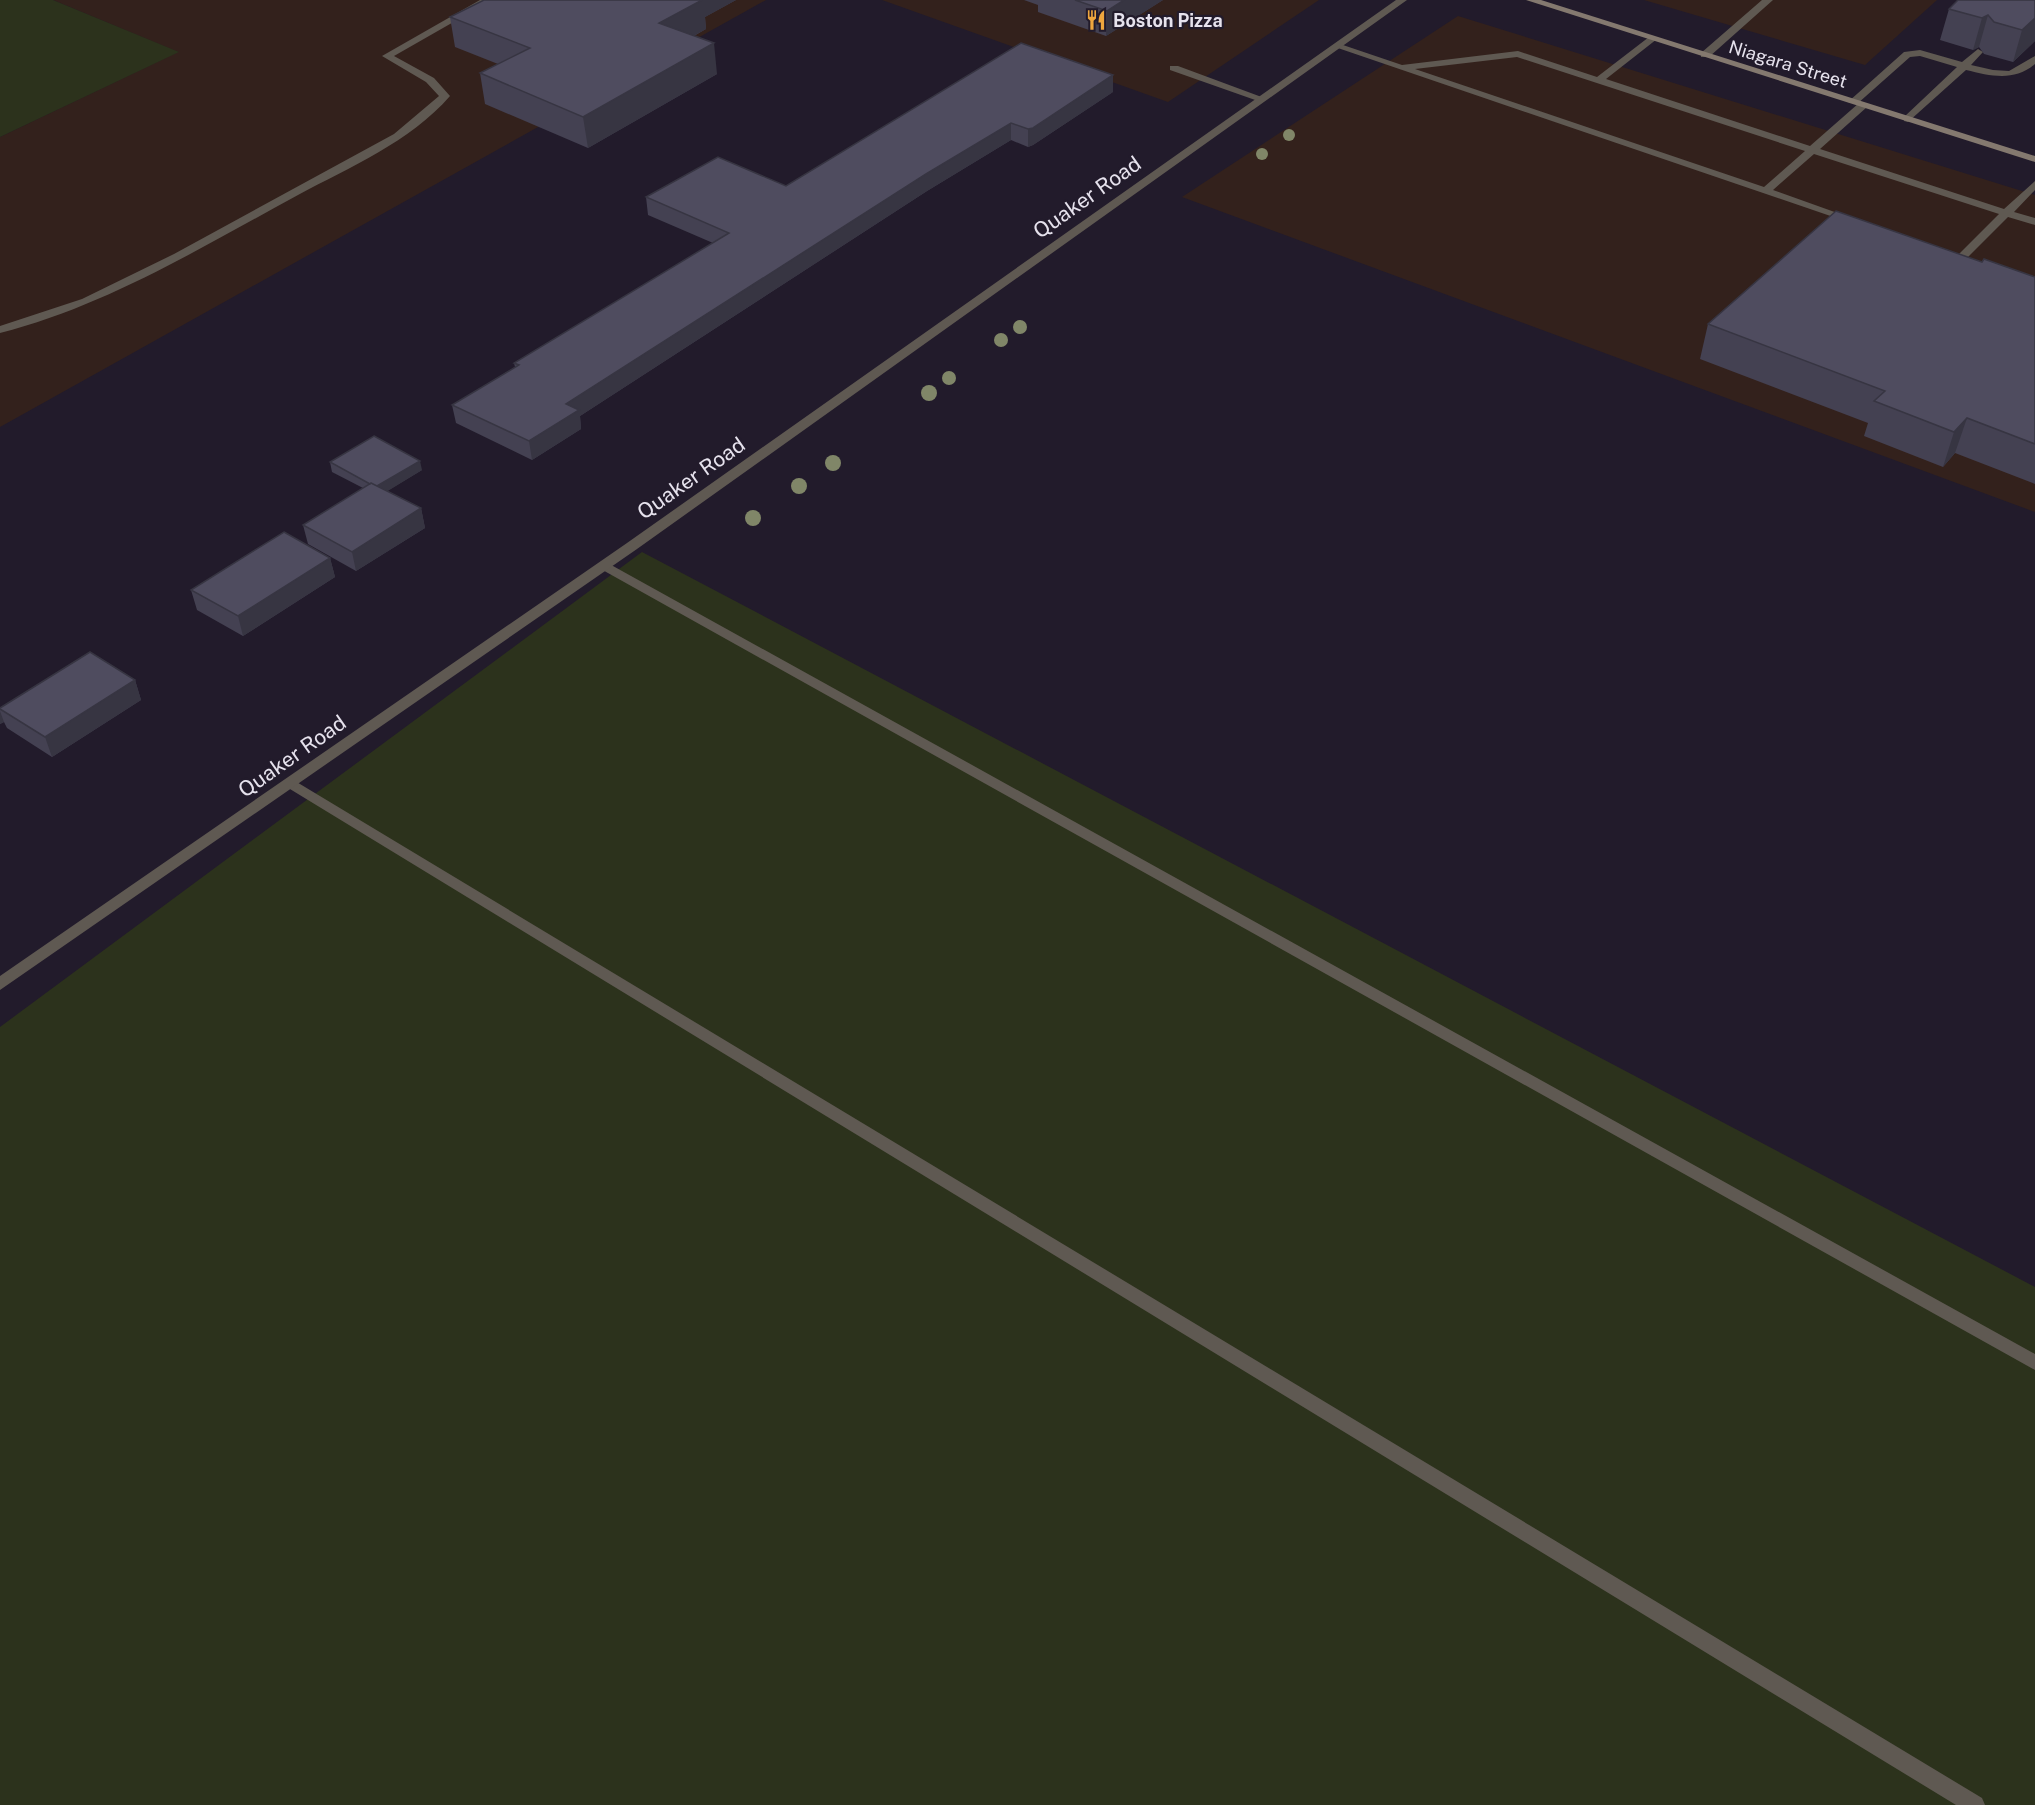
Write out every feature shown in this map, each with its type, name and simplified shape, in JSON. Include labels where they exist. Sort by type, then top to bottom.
[{"type":"main road","name":"Niagara Street","points":[[1531,0],[2035,159]]},
{"type":"street","points":[[0,330],[86,301],[178,256],[398,136],[445,96],[430,80],[387,56],[487,0]]},
{"type":"street","name":"Quaker Road","points":[[0,984],[604,565],[1402,0]]},
{"type":"street","points":[[1705,55],[1768,0]]},
{"type":"street","points":[[1598,81],[1652,39]]},
{"type":"street","points":[[1337,46],[1864,224]]},
{"type":"street","points":[[1908,119],[1978,52]]},
{"type":"street","points":[[1765,191],[1907,54],[1920,53],[2004,76],[2026,69],[2035,59]]},
{"type":"street","points":[[1399,67],[1518,54],[2035,222]]},
{"type":"street","points":[[1174,68],[1262,99]]},
{"type":"street","points":[[1960,258],[2035,184]]},
{"type":"street","points":[[604,565],[2035,1363]]},
{"type":"street","points":[[290,783],[1975,1805]]},
{"type":"shaded area","points":[[53,0],[766,0],[0,427],[0,137],[178,52]]},
{"type":"shaded area","points":[[882,0],[1319,0],[1168,102]]},
{"type":"shaded area","points":[[1644,0],[1937,0],[1865,65]]},
{"type":"shaded area","points":[[1458,16],[2035,195],[2035,512],[1182,197]]},
{"type":"green space","points":[[0,0],[53,0],[179,52],[0,137]]},
{"type":"green space","points":[[642,552],[2035,1287],[2035,1805],[0,1805],[0,1027]]},
{"type":"building","points":[[484,0],[702,0],[659,23],[714,43],[583,117],[480,73],[530,48],[450,17]]},
{"type":"building","points":[[1075,0],[1124,0],[1107,11]]},
{"type":"building","points":[[1958,0],[2035,0],[2035,18],[2022,30],[1994,22],[1988,15],[1982,18],[1949,9]]},
{"type":"building","points":[[1021,43],[1113,75],[1033,128],[1028,129],[1011,123],[926,174],[566,404],[579,410],[529,441],[452,405],[519,365],[514,363],[729,233],[646,197],[718,157],[786,186]]},
{"type":"building","points":[[1836,211],[1982,262],[1984,259],[2035,277],[2035,444],[1967,418],[1954,432],[1874,401],[1885,391],[1708,324]]},
{"type":"building","points":[[374,436],[420,461],[377,486],[330,462]]},
{"type":"building","points":[[371,483],[421,508],[352,552],[303,525]]},
{"type":"building","points":[[284,532],[330,558],[238,616],[191,590]]},
{"type":"building","points":[[90,652],[135,680],[45,737],[0,709],[0,708]]},
{"type":"place","name":"Boston Pizza","points":[[1096,20]]}]
